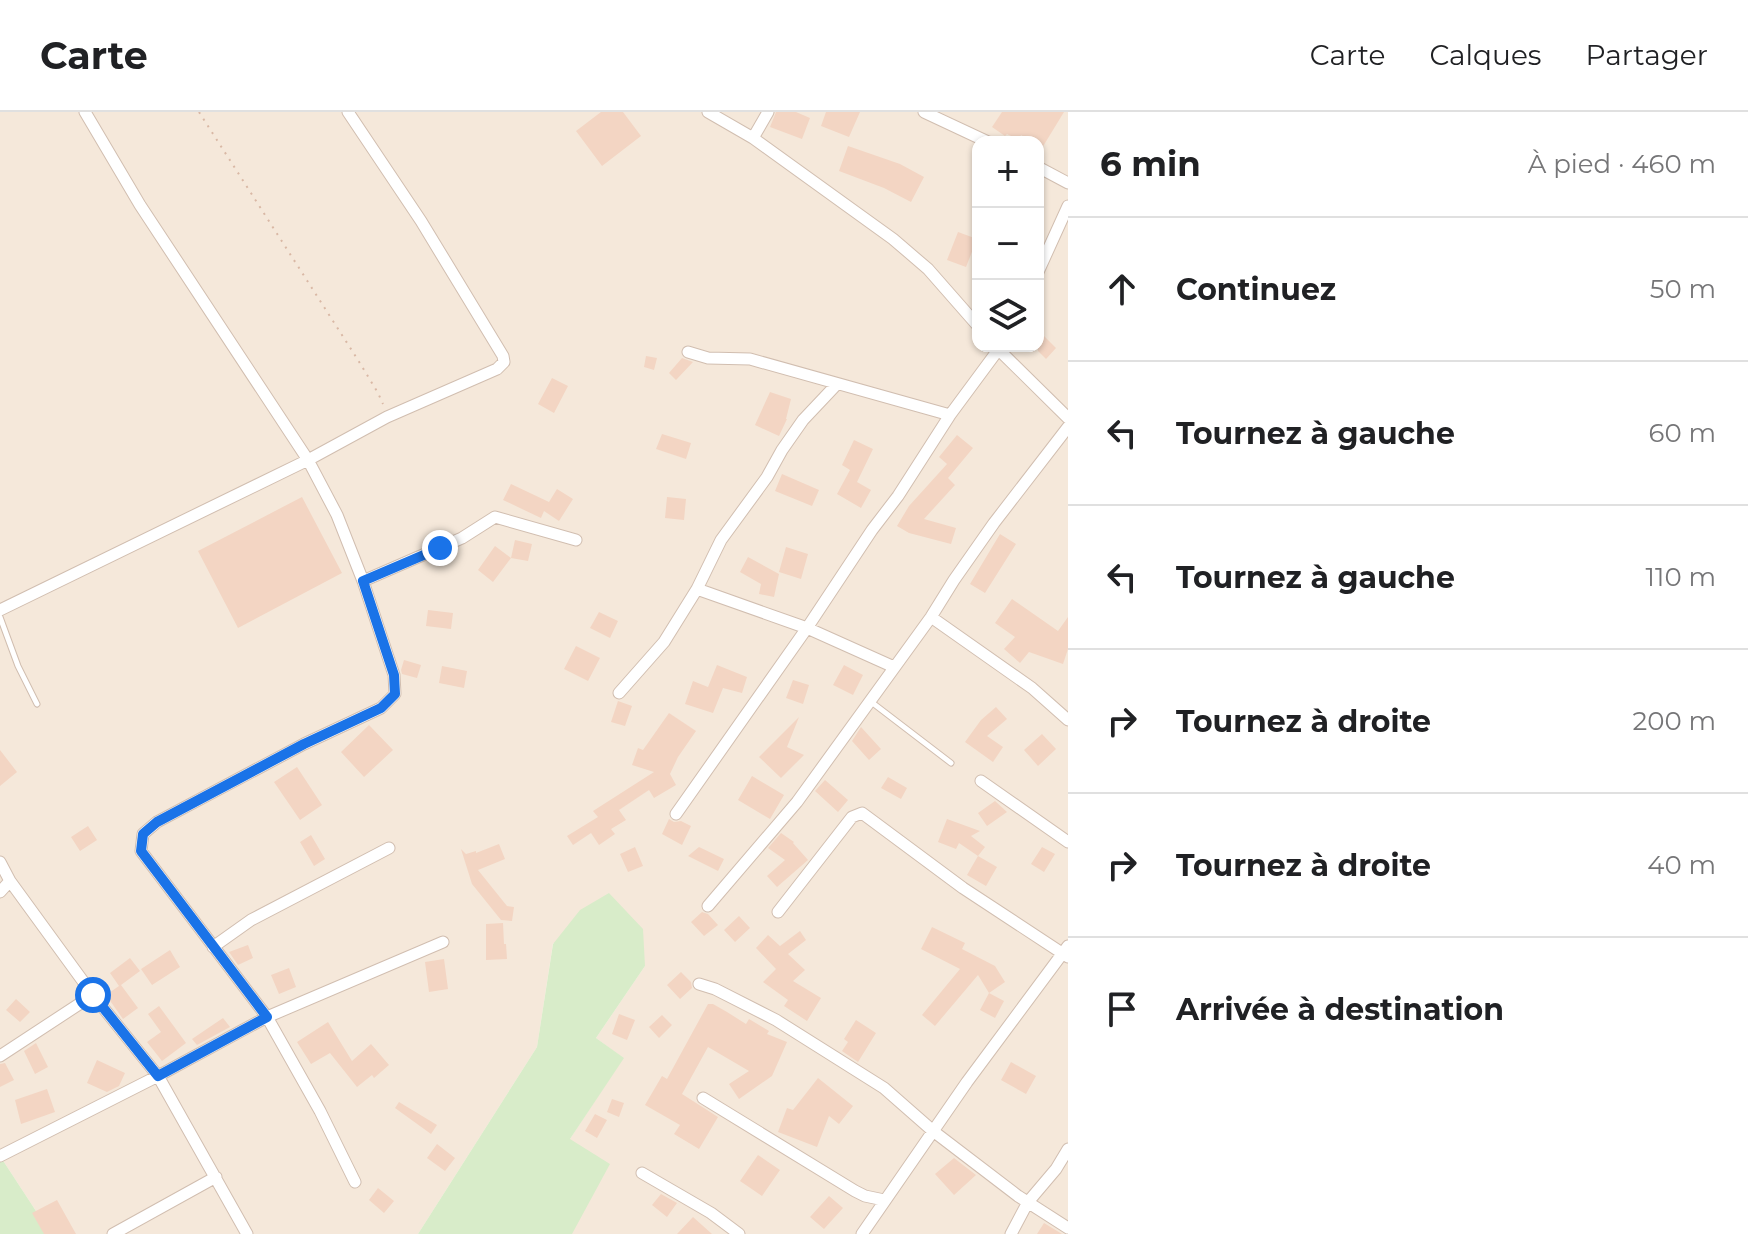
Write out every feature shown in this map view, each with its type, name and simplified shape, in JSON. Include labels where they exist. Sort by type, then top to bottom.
[{"type":"street","points":[[85,112],[140,205],[308,460],[337,515],[394,675],[395,694],[381,708],[304,744],[157,822],[143,834],[141,851],[267,1017],[320,1111],[355,1182]]},
{"type":"street","points":[[0,610],[308,460],[387,417],[497,369],[504,362],[421,221],[348,112]]},
{"type":"street","points":[[708,112],[753,138],[893,239],[928,269],[972,319]]},
{"type":"street","points":[[753,138],[768,112]]},
{"type":"street","points":[[924,112],[975,136]]},
{"type":"street","points":[[1044,170],[1068,183]]},
{"type":"street","points":[[1044,259],[1068,206]]},
{"type":"street","points":[[688,352],[708,358],[750,359],[950,415]]},
{"type":"street","points":[[676,814],[994,352]]},
{"type":"street","points":[[1003,352],[1068,418]]},
{"type":"street","points":[[619,693],[664,642],[697,589],[721,540],[767,477],[803,420],[837,384]]},
{"type":"street","points":[[708,906],[797,802],[931,617],[994,523],[1068,427]]},
{"type":"street","points":[[363,581],[462,538],[495,517],[576,540]]},
{"type":"street","points":[[697,589],[807,628],[894,667]]},
{"type":"street","points":[[931,617],[1032,688],[1068,720]]},
{"type":"street","points":[[981,781],[1068,842]]},
{"type":"street","points":[[778,912],[852,817],[862,813],[963,888],[1066,952],[1022,1006],[862,1234]]},
{"type":"street","points":[[213,947],[251,920],[389,848]]},
{"type":"street","points":[[0,862],[10,881],[93,995],[158,1076],[247,1234]]},
{"type":"street","points":[[0,892],[10,881]]},
{"type":"street","points":[[0,1156],[267,1017],[443,942]]},
{"type":"street","points":[[699,984],[776,1020],[884,1088],[933,1131],[1068,1228]]},
{"type":"street","points":[[0,1056],[93,995]]},
{"type":"street","points":[[703,1098],[855,1191],[884,1200]]},
{"type":"street","points":[[1011,1234],[1028,1202],[1056,1169],[1068,1149]]},
{"type":"street","points":[[642,1173],[711,1213],[739,1234]]},
{"type":"street","points":[[113,1234],[216,1177]]},
{"type":"lane","points":[[0,617],[18,666],[37,704]]},
{"type":"lane","points":[[870,700],[951,763]]},
{"type":"path","points":[[199,112],[365,371],[387,417]]},
{"type":"shaded area","points":[[0,112],[1068,112],[1068,1234],[572,1234],[570,1139],[623,1058],[596,1038],[645,966],[553,943],[537,1047],[418,1234],[51,1234],[0,1156]]},
{"type":"green space","points":[[609,893],[643,929],[645,966],[596,1038],[624,1058],[570,1139],[610,1164],[572,1234],[418,1234],[537,1047],[553,944],[580,910]]},
{"type":"green space","points":[[0,1156],[51,1234],[0,1234]]},
{"type":"building","points":[[601,112],[623,112],[641,136],[602,166],[576,131]]},
{"type":"building","points":[[776,112],[796,112],[810,118],[802,139],[770,127]]},
{"type":"building","points":[[826,112],[860,112],[849,137],[821,126]]},
{"type":"building","points":[[1002,112],[1064,112],[1044,145],[1044,136],[1005,136],[992,127]]},
{"type":"building","points":[[848,146],[900,164],[924,177],[911,202],[839,171]]},
{"type":"building","points":[[958,232],[972,237],[972,252],[966,267],[947,260]]},
{"type":"building","points":[[1044,336],[1056,348],[1046,359],[1039,352],[1044,352]]},
{"type":"building","points":[[646,356],[657,358],[654,370],[644,367]]},
{"type":"building","points":[[682,358],[693,362],[676,380],[669,373]]},
{"type":"building","points":[[552,378],[568,386],[554,413],[538,404]]},
{"type":"building","points":[[770,392],[791,399],[779,436],[755,425]]},
{"type":"building","points":[[662,434],[691,443],[686,459],[656,449]]},
{"type":"building","points":[[957,435],[973,448],[948,478],[955,485],[924,519],[956,528],[951,544],[909,533],[897,526],[909,506],[947,464],[939,457]]},
{"type":"building","points":[[854,440],[873,449],[857,482],[871,490],[861,508],[837,494],[850,470],[842,465]]},
{"type":"building","points":[[782,474],[819,490],[812,506],[775,491]]},
{"type":"building","points":[[511,484],[549,502],[557,489],[573,499],[559,521],[544,511],[541,518],[503,500]]},
{"type":"building","points":[[302,497],[342,573],[238,628],[198,551]]},
{"type":"building","points":[[667,497],[686,499],[684,520],[665,518]]},
{"type":"building","points":[[1000,534],[1016,544],[985,593],[970,584]]},
{"type":"building","points":[[515,540],[532,544],[528,561],[511,558]]},
{"type":"building","points":[[495,546],[511,558],[493,582],[478,570]]},
{"type":"building","points":[[786,547],[808,554],[801,579],[779,572]]},
{"type":"building","points":[[748,557],[779,574],[774,597],[759,594],[761,584],[740,572]]},
{"type":"building","points":[[1012,599],[1058,631],[1068,617],[1068,649],[1063,664],[1029,652],[1020,663],[1004,649],[1015,637],[995,623]]},
{"type":"building","points":[[428,610],[453,613],[451,629],[426,626]]},
{"type":"building","points":[[599,612],[618,621],[610,638],[590,628]]},
{"type":"building","points":[[576,646],[600,658],[588,681],[564,669]]},
{"type":"building","points":[[404,660],[421,665],[417,678],[402,674]]},
{"type":"building","points":[[717,665],[747,677],[742,693],[723,688],[713,713],[685,704],[693,681],[708,687]]},
{"type":"building","points":[[844,665],[863,675],[853,695],[833,685]]},
{"type":"building","points":[[442,666],[467,671],[464,688],[439,683]]},
{"type":"building","points":[[793,680],[809,685],[803,704],[786,698]]},
{"type":"building","points":[[618,701],[632,706],[625,726],[611,722]]},
{"type":"building","points":[[996,707],[1007,719],[987,736],[1003,747],[993,762],[965,742],[981,720]]},
{"type":"building","points":[[669,713],[696,731],[670,774],[676,785],[654,798],[649,790],[619,810],[626,820],[611,829],[615,834],[599,845],[591,833],[573,845],[567,836],[598,817],[593,811],[654,772],[632,765],[638,748],[643,750]]},
{"type":"building","points":[[799,717],[787,747],[804,755],[781,778],[759,757]]},
{"type":"building","points":[[369,725],[393,750],[364,777],[341,752]]},
{"type":"building","points":[[861,727],[881,749],[869,760],[852,741]]},
{"type":"building","points":[[1042,734],[1056,749],[1038,766],[1024,750]]},
{"type":"building","points":[[0,750],[17,772],[0,786]]},
{"type":"building","points":[[297,767],[322,805],[300,820],[274,782]]},
{"type":"building","points":[[752,776],[784,795],[770,819],[738,800]]},
{"type":"building","points":[[888,777],[907,788],[901,799],[881,788]]},
{"type":"building","points":[[825,780],[848,800],[838,812],[815,791]]},
{"type":"building","points":[[995,801],[1007,812],[987,826],[978,813]]},
{"type":"building","points":[[669,819],[691,826],[682,845],[662,834]]},
{"type":"building","points":[[947,819],[980,831],[971,836],[985,847],[978,856],[959,843],[956,849],[938,842]]},
{"type":"building","points":[[88,826],[97,840],[80,851],[71,837]]},
{"type":"building","points":[[781,833],[794,842],[808,860],[777,887],[767,876],[785,860],[768,848]]},
{"type":"building","points":[[311,835],[325,859],[314,866],[300,842]]},
{"type":"building","points":[[499,844],[505,859],[478,870],[507,906],[514,907],[512,921],[501,920],[472,884],[461,849],[466,854],[476,853]]},
{"type":"building","points":[[635,847],[643,866],[628,872],[620,854]]},
{"type":"building","points":[[699,847],[724,859],[718,871],[688,856]]},
{"type":"building","points":[[1042,847],[1055,854],[1044,872],[1031,864]]},
{"type":"building","points":[[978,856],[997,867],[986,886],[967,875]]},
{"type":"building","points":[[702,912],[718,925],[704,936],[691,922]]},
{"type":"building","points":[[739,916],[750,928],[735,942],[724,930]]},
{"type":"building","points":[[503,923],[507,959],[486,960],[486,924]]},
{"type":"building","points":[[932,927],[965,943],[962,949],[995,966],[1005,982],[989,993],[978,975],[935,1026],[922,1015],[960,969],[921,949]]},
{"type":"building","points":[[800,931],[806,940],[788,954],[805,970],[793,981],[821,998],[807,1021],[784,1006],[788,1000],[763,982],[776,969],[756,948],[768,935],[780,946]]},
{"type":"building","points":[[248,945],[253,958],[238,965],[229,952]]},
{"type":"building","points":[[170,950],[180,967],[152,985],[141,969]]},
{"type":"building","points":[[130,958],[140,971],[121,985],[138,1008],[123,1019],[106,995],[119,986],[110,973]]},
{"type":"building","points":[[444,959],[448,989],[429,992],[425,962]]},
{"type":"building","points":[[289,968],[296,987],[279,994],[271,975]]},
{"type":"building","points":[[681,972],[691,982],[692,988],[680,999],[667,985]]},
{"type":"building","points":[[989,993],[1004,1001],[995,1018],[980,1010]]},
{"type":"building","points":[[16,999],[30,1012],[20,1022],[6,1010]]},
{"type":"building","points":[[708,1004],[746,1024],[749,1019],[769,1031],[767,1034],[787,1042],[772,1076],[739,1099],[729,1084],[749,1071],[708,1047],[682,1094],[718,1117],[699,1149],[674,1134],[680,1125],[645,1105],[662,1076],[667,1079]]},
{"type":"building","points":[[159,1006],[186,1043],[162,1061],[147,1042],[161,1032],[148,1014]]},
{"type":"building","points":[[619,1014],[635,1020],[627,1040],[612,1034]]},
{"type":"building","points":[[662,1015],[672,1025],[659,1038],[649,1027]]},
{"type":"building","points":[[223,1018],[230,1027],[197,1045],[192,1039]]},
{"type":"building","points":[[856,1020],[876,1033],[858,1062],[842,1051],[848,1042],[844,1039]]},
{"type":"building","points":[[328,1022],[352,1061],[371,1044],[389,1065],[357,1087],[330,1053],[311,1064],[297,1042]]},
{"type":"building","points":[[36,1043],[48,1067],[35,1074],[24,1051]]},
{"type":"building","points":[[97,1060],[125,1073],[119,1086],[107,1092],[87,1083]]},
{"type":"building","points":[[1011,1062],[1036,1076],[1026,1094],[1001,1080]]},
{"type":"building","points":[[5,1063],[14,1080],[0,1087],[0,1064]]},
{"type":"building","points":[[818,1078],[853,1106],[839,1124],[829,1116],[817,1147],[778,1132],[787,1108],[793,1110]]},
{"type":"building","points":[[47,1089],[55,1112],[21,1124],[15,1100]]},
{"type":"building","points":[[612,1099],[624,1103],[619,1117],[607,1112]]},
{"type":"building","points":[[399,1102],[437,1125],[431,1134],[395,1108]]},
{"type":"building","points":[[595,1114],[607,1120],[597,1138],[585,1131]]},
{"type":"building","points":[[437,1144],[455,1158],[445,1171],[427,1158]]},
{"type":"building","points":[[758,1155],[780,1170],[762,1196],[740,1181]]},
{"type":"building","points":[[954,1158],[976,1175],[954,1195],[935,1174]]},
{"type":"building","points":[[378,1188],[394,1201],[384,1213],[369,1200]]},
{"type":"building","points":[[661,1194],[677,1203],[667,1217],[652,1205]]},
{"type":"building","points":[[829,1196],[843,1208],[824,1229],[810,1217]]},
{"type":"building","points":[[57,1200],[76,1234],[44,1234],[32,1213]]},
{"type":"building","points":[[693,1217],[712,1234],[677,1234]]},
{"type":"building","points":[[1044,1223],[1062,1234],[1037,1234]]},
{"type":"route","points":[[93,995],[158,1076],[267,1017],[141,851],[143,834],[157,822],[304,744],[381,708],[395,694],[394,675],[363,581],[440,548]]}]
